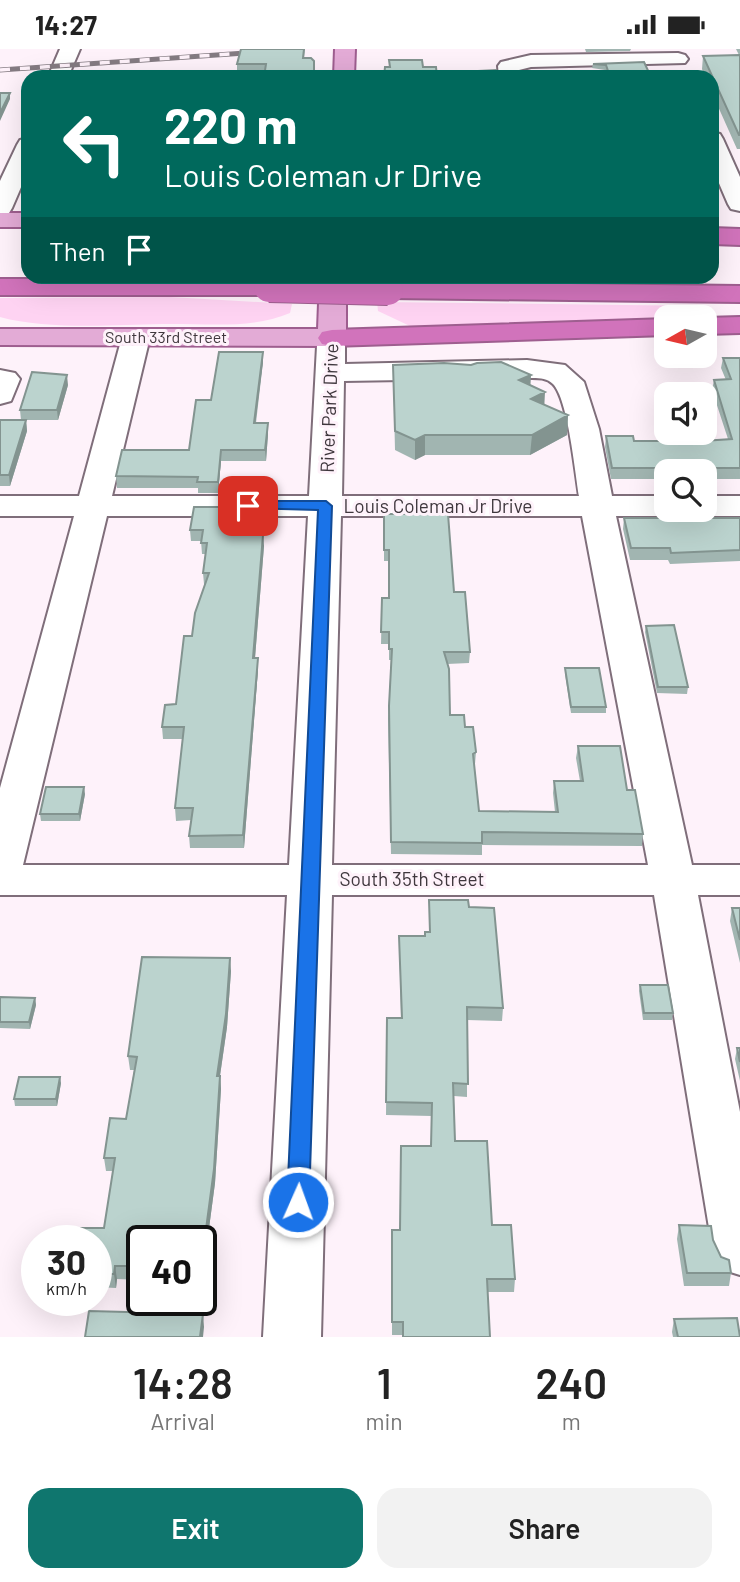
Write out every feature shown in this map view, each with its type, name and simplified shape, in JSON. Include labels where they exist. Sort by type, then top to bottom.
[{"type":"highway","points":[[719,236],[740,237]]},
{"type":"highway","points":[[719,271],[740,272]]},
{"type":"highway","points":[[223,284],[388,290],[740,294]]},
{"type":"highway","points":[[718,326],[740,325]]},
{"type":"highway","points":[[331,355],[654,328]]},
{"type":"main road","points":[[344,70],[345,49]]},
{"type":"main road","points":[[0,220],[21,220]]},
{"type":"main road","name":"River Park Drive","points":[[331,355],[332,284]]},
{"type":"main road","name":"South 33rd Street","points":[[0,337],[136,337],[331,355]]},
{"type":"street","points":[[61,70],[70,49]]},
{"type":"street","points":[[508,70],[508,66],[531,61],[679,62]]},
{"type":"street","points":[[0,208],[21,161]]},
{"type":"street","points":[[719,167],[740,204]]},
{"type":"street","points":[[0,869],[136,337]]},
{"type":"street","points":[[331,355],[555,371],[569,382],[584,429],[597,506],[673,880],[740,1252]]},
{"type":"street","name":"River Park Drive","points":[[292,1337],[331,355]]},
{"type":"street","points":[[0,379],[5,379],[0,395]]},
{"type":"street","name":"Louis Coleman Jr Drive","points":[[0,506],[654,506]]},
{"type":"street","points":[[717,506],[740,506]]},
{"type":"street","name":"South 35th Street","points":[[0,880],[740,880]]},
{"type":"shaded area","points":[[170,297],[292,304],[290,313],[275,318],[227,325],[59,325],[0,317],[0,298]]},
{"type":"shaded area","points":[[377,302],[654,305],[654,318],[412,327],[378,311]]},
{"type":"building","points":[[241,49],[304,49],[303,58],[311,58],[314,61],[314,70],[265,70],[266,64],[237,64]]},
{"type":"building","points":[[740,55],[740,135],[719,91],[719,70],[709,70],[703,56]]},
{"type":"building","points":[[389,60],[422,60],[423,67],[436,67],[436,70],[385,70],[385,67],[390,67]]},
{"type":"building","points":[[644,62],[648,70],[608,70],[606,65],[593,64]]},
{"type":"building","points":[[0,93],[10,93],[0,113]]},
{"type":"building","points":[[219,352],[263,352],[254,423],[268,423],[265,450],[221,450],[218,482],[197,482],[198,477],[116,476],[122,450],[189,450],[196,400],[211,400]]},
{"type":"building","points":[[723,358],[740,358],[740,468],[717,468],[717,459],[654,459],[654,468],[612,468],[606,436],[633,436],[634,441],[654,441],[654,445],[717,445],[717,440],[732,439],[717,382],[714,380],[731,379]]},
{"type":"building","points":[[501,362],[531,375],[519,380],[545,392],[531,399],[568,415],[532,435],[425,435],[415,440],[395,431],[393,365],[471,365]]},
{"type":"building","points":[[32,372],[67,375],[57,410],[20,410]]},
{"type":"building","points":[[0,420],[26,420],[9,475],[0,475]]},
{"type":"building","points":[[194,507],[221,507],[222,512],[257,512],[256,535],[263,535],[253,658],[258,658],[243,835],[189,836],[193,808],[175,808],[184,727],[162,727],[165,705],[176,704],[184,636],[192,636],[195,613],[209,573],[203,573],[207,543],[201,543],[203,530],[190,530]]},
{"type":"building","points":[[384,514],[448,514],[454,592],[465,592],[470,652],[444,652],[449,669],[450,715],[464,715],[465,727],[473,727],[479,811],[558,812],[554,781],[583,781],[578,746],[620,746],[627,790],[635,790],[643,834],[482,832],[482,843],[391,842],[389,706],[392,649],[389,649],[389,632],[381,632],[382,598],[389,598],[389,550],[384,550]]},
{"type":"building","points":[[624,518],[654,518],[654,522],[717,522],[717,518],[740,518],[740,550],[671,553],[670,548],[631,548]]},
{"type":"building","points":[[674,625],[688,687],[658,687],[646,626]]},
{"type":"building","points":[[565,668],[599,668],[606,707],[571,707]]},
{"type":"building","points":[[46,787],[84,787],[79,814],[40,814]]},
{"type":"building","points":[[429,900],[468,900],[469,907],[494,908],[503,1008],[467,1007],[468,1084],[453,1083],[455,1141],[487,1141],[492,1225],[511,1225],[515,1279],[487,1279],[490,1337],[403,1337],[403,1322],[392,1322],[392,1230],[400,1230],[401,1146],[431,1146],[432,1103],[386,1102],[387,1018],[402,1018],[399,936],[425,936],[425,932],[430,932]]},
{"type":"building","points":[[732,908],[740,908],[740,940]]},
{"type":"building","points":[[142,957],[230,958],[226,1014],[217,1076],[220,1076],[214,1169],[207,1225],[126,1225],[126,1266],[115,1266],[112,1274],[112,1225],[104,1225],[115,1158],[104,1158],[110,1118],[126,1119],[137,1057],[128,1056]]},
{"type":"building","points":[[640,985],[668,985],[673,1013],[644,1013]]},
{"type":"building","points":[[0,997],[35,998],[29,1022],[0,1022]]},
{"type":"building","points":[[19,1077],[60,1077],[56,1099],[14,1099]]},
{"type":"building","points":[[679,1225],[711,1226],[713,1240],[721,1257],[729,1260],[731,1273],[687,1273]]},
{"type":"building","points":[[112,1312],[126,1312],[126,1316],[203,1316],[200,1337],[85,1337],[88,1316],[112,1316]]},
{"type":"building","points":[[737,1318],[740,1337],[678,1337],[674,1319]]},
{"type":"railway","points":[[0,70],[258,52]]},
{"type":"route","points":[[248,506],[326,506],[298,1202]]}]
